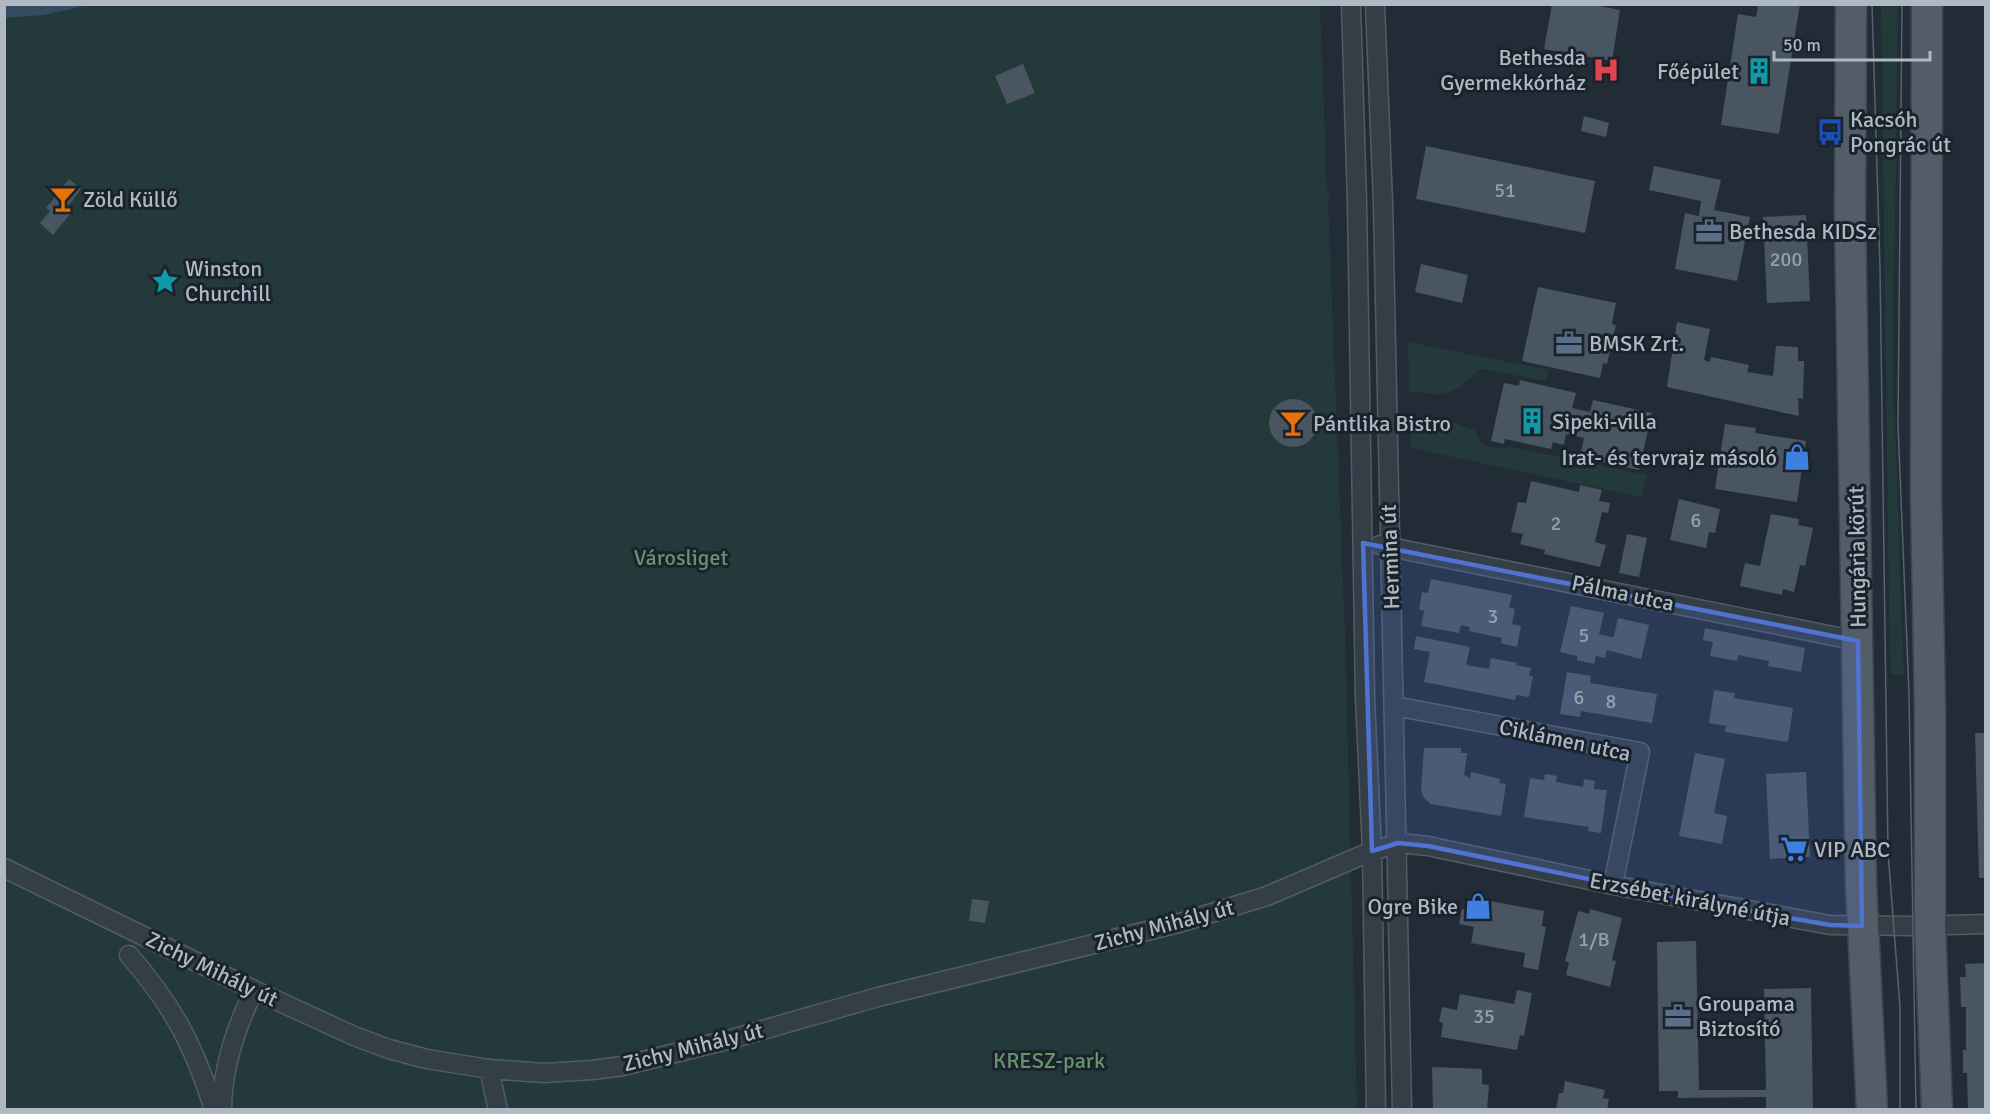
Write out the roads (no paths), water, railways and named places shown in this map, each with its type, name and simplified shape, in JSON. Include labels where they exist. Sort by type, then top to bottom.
[{"type":"main road","name":"Hungária körút","points":[[1851,4],[1850,215],[1862,926],[1872,1110]]},
{"type":"main road","points":[[1927,4],[1926,496],[1930,711],[1930,926],[1936,1110]]},
{"type":"main road","points":[[1927,79],[1937,4]]},
{"type":"street","name":"Hermina út","points":[[1351,4],[1365,698],[1372,851],[1376,1110]]},
{"type":"street","name":"Hermina út","points":[[1375,4],[1383,203],[1402,1110]]},
{"type":"street","name":"Pálma utca","points":[[1363,543],[1389,545],[1858,641]]},
{"type":"street","name":"Ciklámen utca","points":[[1394,706],[1640,752],[1612,885]]},
{"type":"street","name":"Erzsébet királyné útja","points":[[1398,843],[1428,846],[1612,885],[1830,925],[1986,924]]},
{"type":"street","name":"Zichy Mihály út","points":[[4,868],[254,990],[354,1036],[389,1049],[427,1059],[489,1069],[544,1073],[592,1071],[645,1060],[731,1039],[878,997],[1188,920],[1267,896],[1372,851],[1398,843]]},
{"type":"street","points":[[129,955],[168,1004],[182,1029],[194,1053],[214,1110]]},
{"type":"street","points":[[222,1110],[226,1065],[244,1011],[254,990]]},
{"type":"street","points":[[489,1069],[498,1110]]},
{"type":"water","points":[[5,4],[88,5],[44,15],[5,18]]},
{"type":"tram line","points":[[1872,4],[1880,268],[1888,852],[1900,1007],[1900,1110]]},
{"type":"tram line","points":[[1902,4],[1898,425],[1909,694],[1916,1110]]},
{"type":"place","name":"Bethesda Gyermekkórház","points":[[1606,70]]},
{"type":"place","name":"Főépület","points":[[1759,71]]},
{"type":"place","name":"Kacsóh Pongrác út","points":[[1830,132]]},
{"type":"place","name":"Zöld Küllő","points":[[63,199]]},
{"type":"place","name":"Bethesda KIDSz","points":[[1709,231]]},
{"type":"place","name":"Winston Churchill","points":[[165,281]]},
{"type":"place","name":"BMSK Zrt.","points":[[1569,343]]},
{"type":"place","name":"Sipeki-villa","points":[[1532,421]]},
{"type":"place","name":"Pántlika Bistro","points":[[1293,423]]},
{"type":"place","name":"Irat- és tervrajz másoló","points":[[1797,457]]},
{"type":"place","name":"VIP ABC","points":[[1794,849]]},
{"type":"place","name":"Ogre Bike","points":[[1478,906]]},
{"type":"place","name":"Groupama Biztosító","points":[[1678,1016]]},
{"type":"park label","name":"Városliget","points":[[681,557]]},
{"type":"park label","name":"KRESZ-park","points":[[1049,1060]]}]
